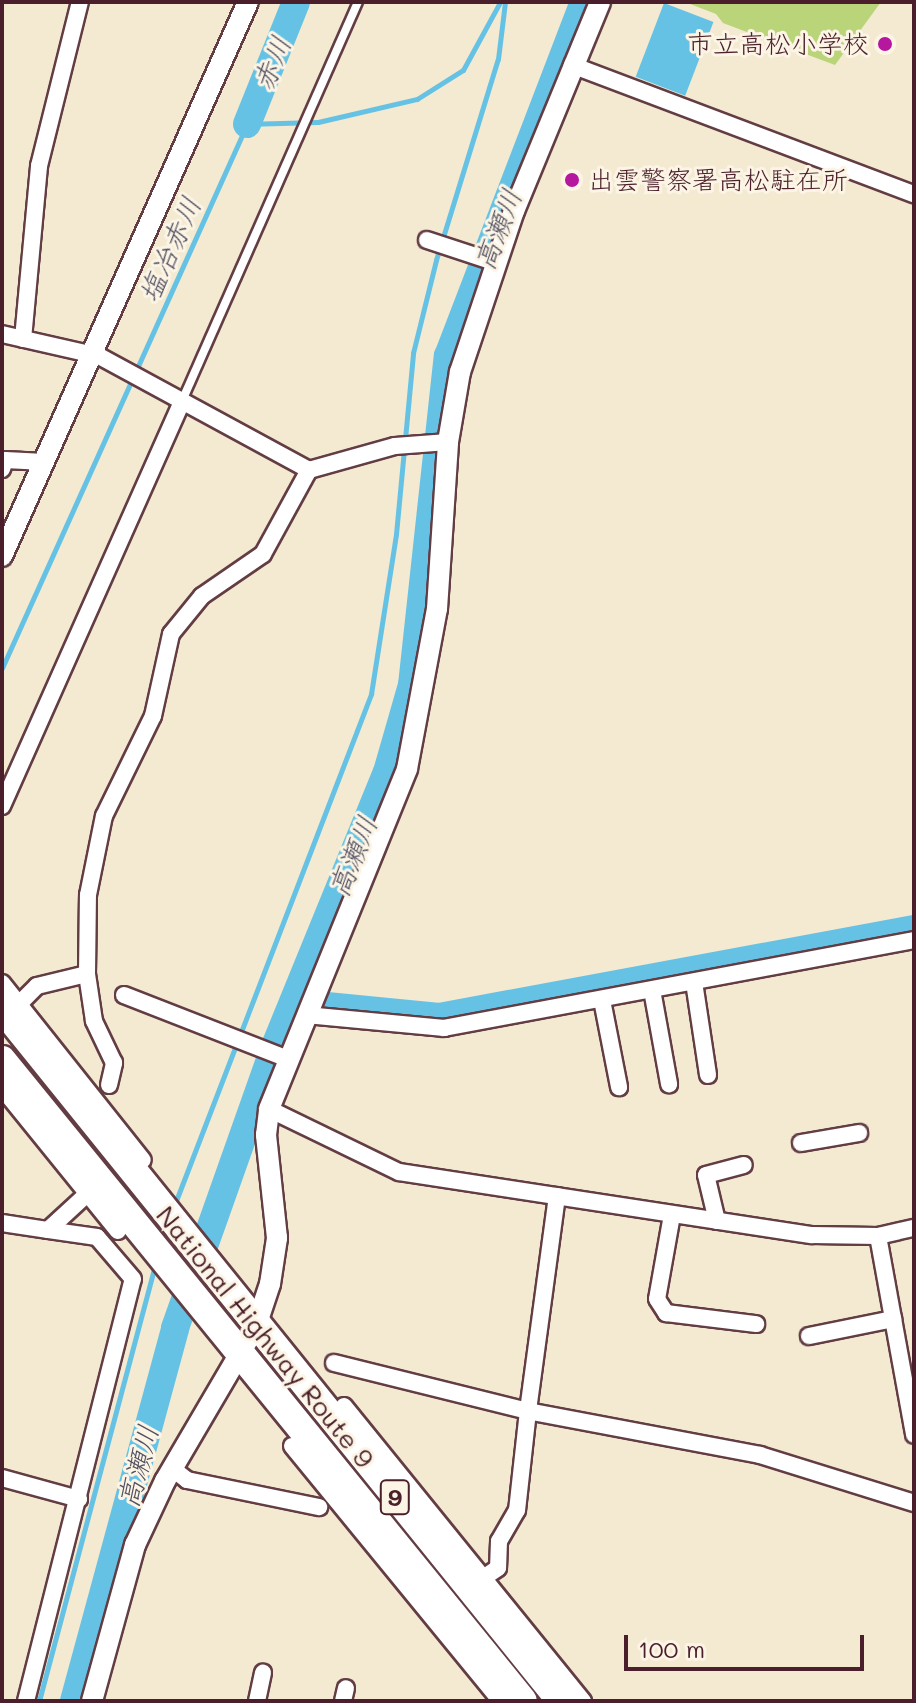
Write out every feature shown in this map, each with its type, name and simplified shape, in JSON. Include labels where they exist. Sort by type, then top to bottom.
[{"type":"highway","name":"National Highway Route 9","points":[[10,1006],[134,1162],[159,1206],[561,1701]]},
{"type":"highway","name":"National Highway Route 9","points":[[2,1060],[127,1222],[216,1321],[523,1701]]},
{"type":"street","points":[[23,339],[39,166],[80,2]]},
{"type":"street","points":[[2,556],[248,2]]},
{"type":"street","points":[[92,1701],[135,1545],[173,1469],[256,1326],[277,1238],[266,1135],[269,1109],[407,769],[437,609],[448,442],[460,372],[497,263],[572,65],[600,2]]},
{"type":"street","points":[[572,65],[914,194]]},
{"type":"street","points":[[427,240],[497,263]]},
{"type":"street","points":[[2,334],[93,355],[309,470],[395,446],[448,442]]},
{"type":"street","points":[[2,806],[182,401]]},
{"type":"street","points":[[2,469],[5,460],[45,462]]},
{"type":"street","points":[[109,1085],[114,1063],[94,1021],[87,974],[88,895],[104,816],[153,716],[171,634],[202,596],[263,554],[309,470]]},
{"type":"street","points":[[306,1015],[444,1028],[914,940]]},
{"type":"street","points":[[10,1006],[37,986],[87,974]]},
{"type":"street","points":[[694,982],[708,1075]]},
{"type":"street","points":[[2,983],[10,1006],[122,1134],[134,1162]]},
{"type":"street","points":[[652,990],[669,1084]]},
{"type":"street","points":[[124,995],[288,1059]]},
{"type":"street","points":[[602,1000],[619,1087]]},
{"type":"street","points":[[2,1088],[90,1197],[127,1222]]},
{"type":"street","points":[[269,1109],[399,1172],[812,1235],[878,1236],[914,1228]]},
{"type":"street","points":[[801,1143],[859,1133]]},
{"type":"street","points":[[717,1221],[706,1175],[744,1165]]},
{"type":"street","points":[[483,1578],[498,1568],[499,1541],[517,1510],[557,1196]]},
{"type":"street","points":[[90,1197],[127,1222]]},
{"type":"street","points":[[48,1230],[90,1197]]},
{"type":"street","points":[[672,1215],[657,1299],[666,1313],[756,1324]]},
{"type":"street","points":[[2,1223],[97,1237],[133,1279],[26,1701]]},
{"type":"street","points":[[878,1236],[914,1435]]},
{"type":"street","points":[[809,1336],[893,1319]]},
{"type":"street","points":[[334,1363],[528,1411],[760,1455],[914,1503]]},
{"type":"street","points":[[344,1406],[583,1701]]},
{"type":"street","points":[[292,1446],[501,1701]]},
{"type":"street","points":[[173,1469],[187,1480],[319,1507]]},
{"type":"street","points":[[2,1478],[79,1499]]},
{"type":"street","points":[[384,1484],[418,1498]]},
{"type":"street","points":[[368,1509],[373,1545]]},
{"type":"street","points":[[558,1670],[561,1701]]},
{"type":"street","points":[[257,1701],[263,1673]]},
{"type":"lane","points":[[182,401],[358,2]]},
{"type":"green space","points":[[685,2],[881,2],[835,65],[723,23],[716,14]]},
{"type":"water","points":[[664,3],[713,22],[685,96],[636,77]]},
{"type":"waterway","name":"赤川","points":[[247,124],[296,2]]},
{"type":"waterway","name":"塩冶赤川","points":[[2,668],[247,124],[318,122],[417,99],[463,70],[500,2]]},
{"type":"waterway","points":[[174,1206],[371,694],[396,534],[413,353],[436,260],[498,59],[505,2]]},
{"type":"waterway","name":"高瀬川","points":[[74,1701],[175,1328],[275,1046],[387,772],[412,685],[448,356],[584,2]]},
{"type":"waterway","points":[[296,1003],[439,1017],[914,929]]},
{"type":"waterway","points":[[39,1701],[155,1265]]},
{"type":"place","name":"市立高松小学校","points":[[885,44]]},
{"type":"place","name":"出雲警察署高松駐在所","points":[[572,180]]}]
